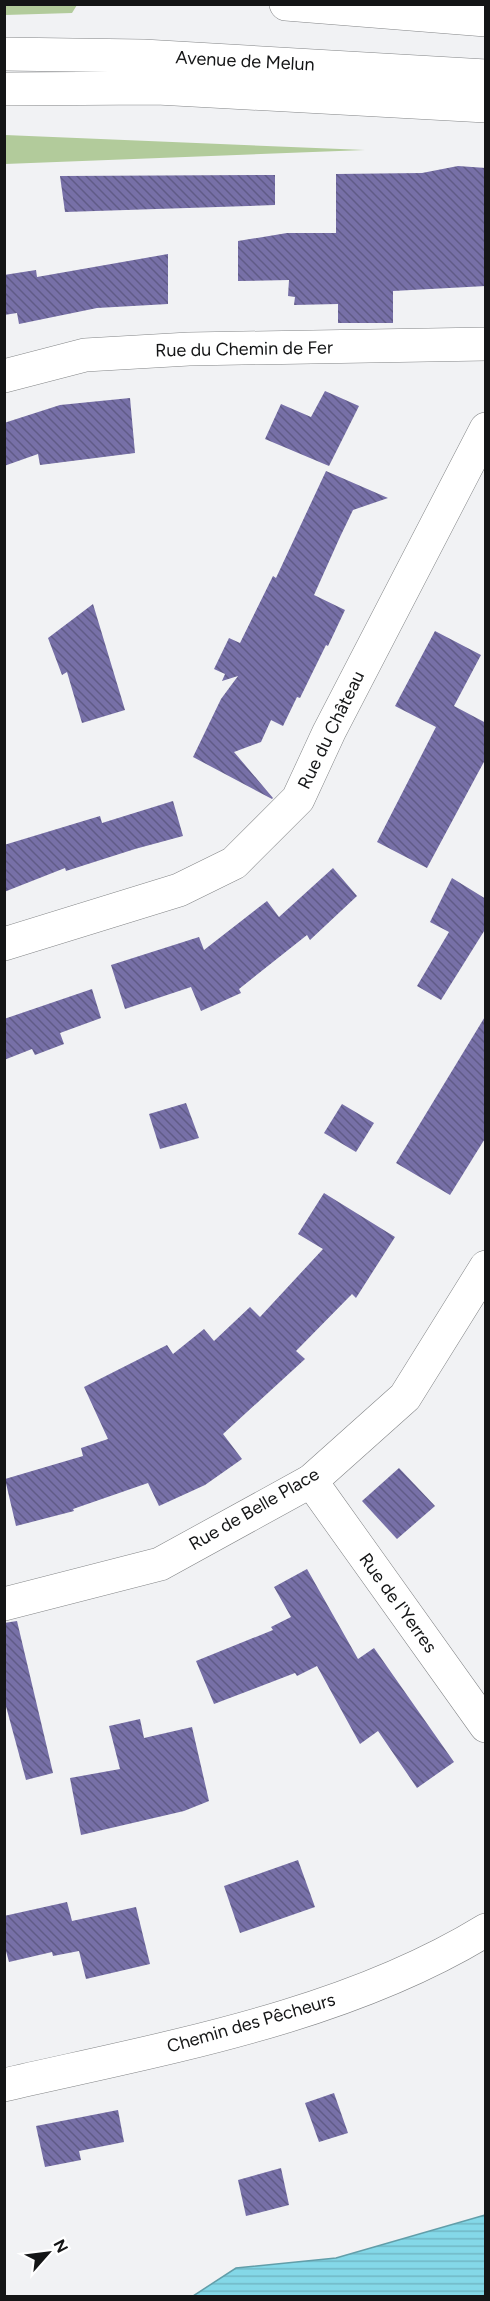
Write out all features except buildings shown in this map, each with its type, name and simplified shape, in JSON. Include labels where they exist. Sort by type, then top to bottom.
[{"type":"main road","points":[[286,4],[486,20]]},
{"type":"main road","name":"Avenue de Melun","points":[[4,54],[144,56],[486,76]]},
{"type":"main road","name":"Avenue de Melun","points":[[4,88],[157,88],[486,106]]},
{"type":"main road","name":"Rue du Chemin de Fer","points":[[4,376],[85,355],[189,349],[486,344]]},
{"type":"main road","name":"Rue du Château","points":[[4,944],[179,890],[216,872],[234,862],[298,799],[329,732],[486,429]]},
{"type":"main road","name":"Rue de Belle Place","points":[[4,1604],[160,1564],[311,1481],[405,1397],[486,1267]]},
{"type":"main road","name":"Rue de l'Yerres","points":[[311,1481],[486,1726]]},
{"type":"main road","name":"Chemin des Pêcheurs","points":[[4,2085],[260,2024],[382,1983],[486,1930]]},
{"type":"green space","points":[[4,5],[77,5],[72,13],[5,15]]},
{"type":"green space","points":[[5,135],[365,150],[5,164]]},
{"type":"water","points":[[485,2215],[486,2295],[193,2296],[236,2268],[336,2258]]}]
